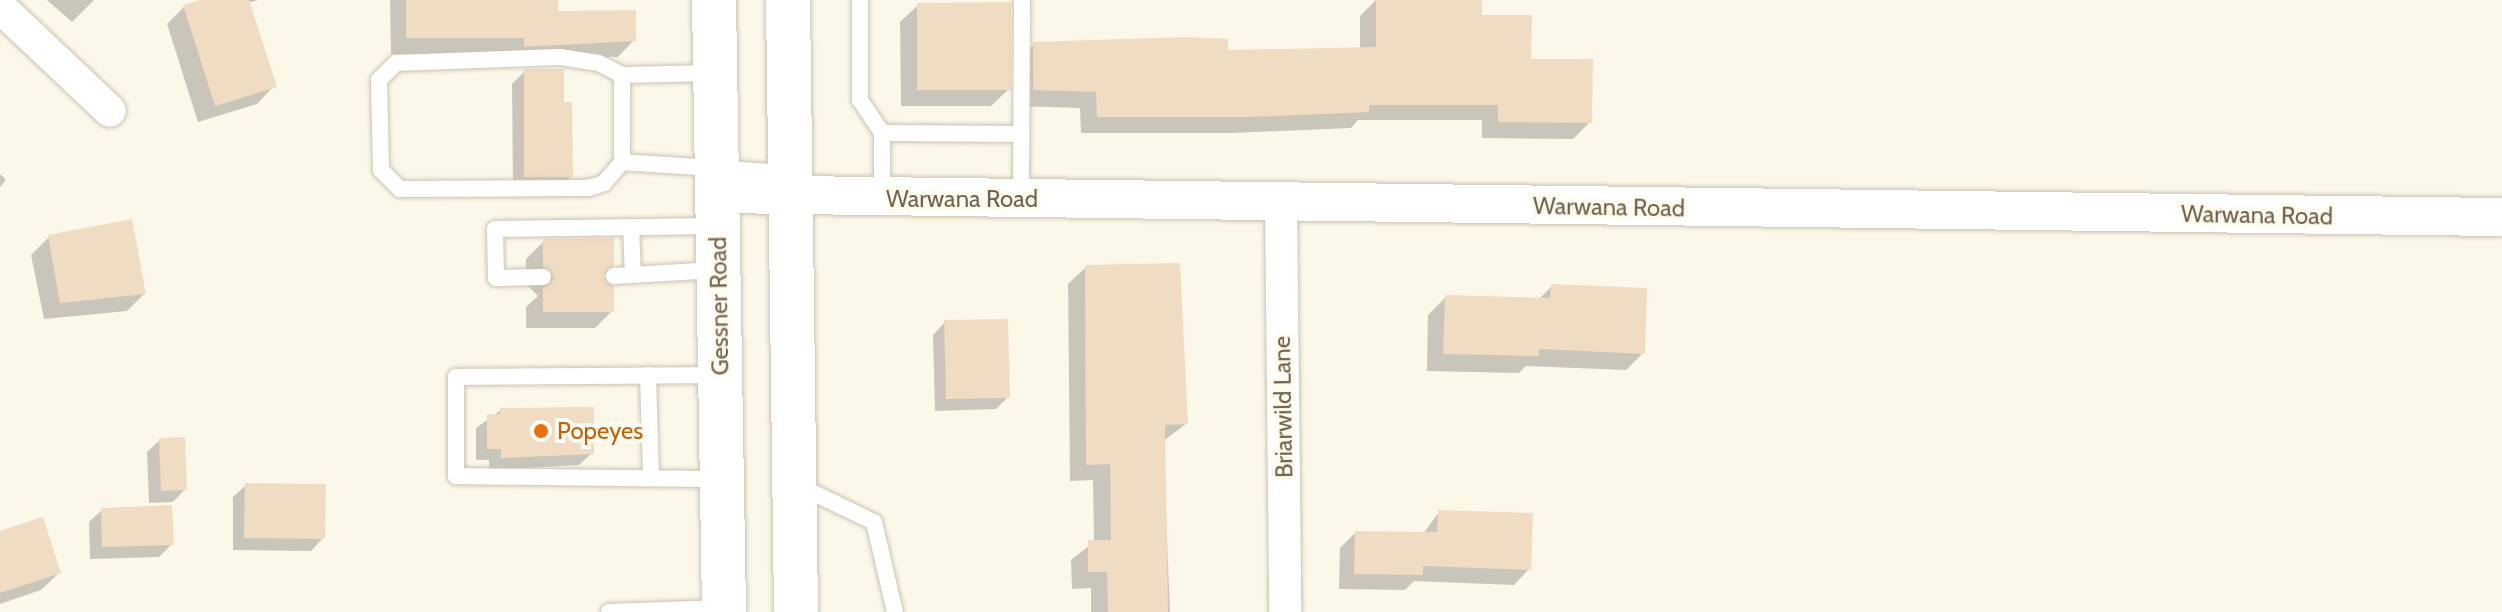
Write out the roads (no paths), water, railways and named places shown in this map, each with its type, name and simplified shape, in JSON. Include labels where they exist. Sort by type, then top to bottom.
[{"type":"main road","name":"Gessner Road","points":[[714,0],[724,610]]},
{"type":"main road","points":[[788,0],[796,612]]},
{"type":"street","points":[[0,7],[110,111]]},
{"type":"street","name":"Warwana Road","points":[[717,197],[790,185],[882,198],[2502,217]]},
{"type":"street","name":"Briarwild Lane","points":[[1281,201],[1285,612]]},
{"type":"lane","points":[[860,0],[860,100],[882,133],[882,198]]},
{"type":"lane","points":[[1021,199],[1022,0]]},
{"type":"lane","points":[[622,75],[622,162],[604,183],[588,188],[400,189],[391,185],[381,170],[379,80],[396,63],[559,57],[598,63],[622,75],[715,73]]},
{"type":"lane","points":[[882,133],[1021,134]]},
{"type":"lane","points":[[622,162],[717,197]]},
{"type":"lane","points":[[543,277],[496,278],[495,229],[631,227],[717,197]]},
{"type":"lane","points":[[631,227],[633,274]]},
{"type":"lane","points":[[614,276],[718,270]]},
{"type":"lane","points":[[648,375],[651,478]]},
{"type":"lane","points":[[720,375],[456,377],[456,476],[721,479]]},
{"type":"lane","points":[[794,483],[874,522],[895,612]]},
{"type":"lane","points":[[609,612],[724,610]]},
{"type":"place","name":"Popeyes","points":[[541,431]]}]
